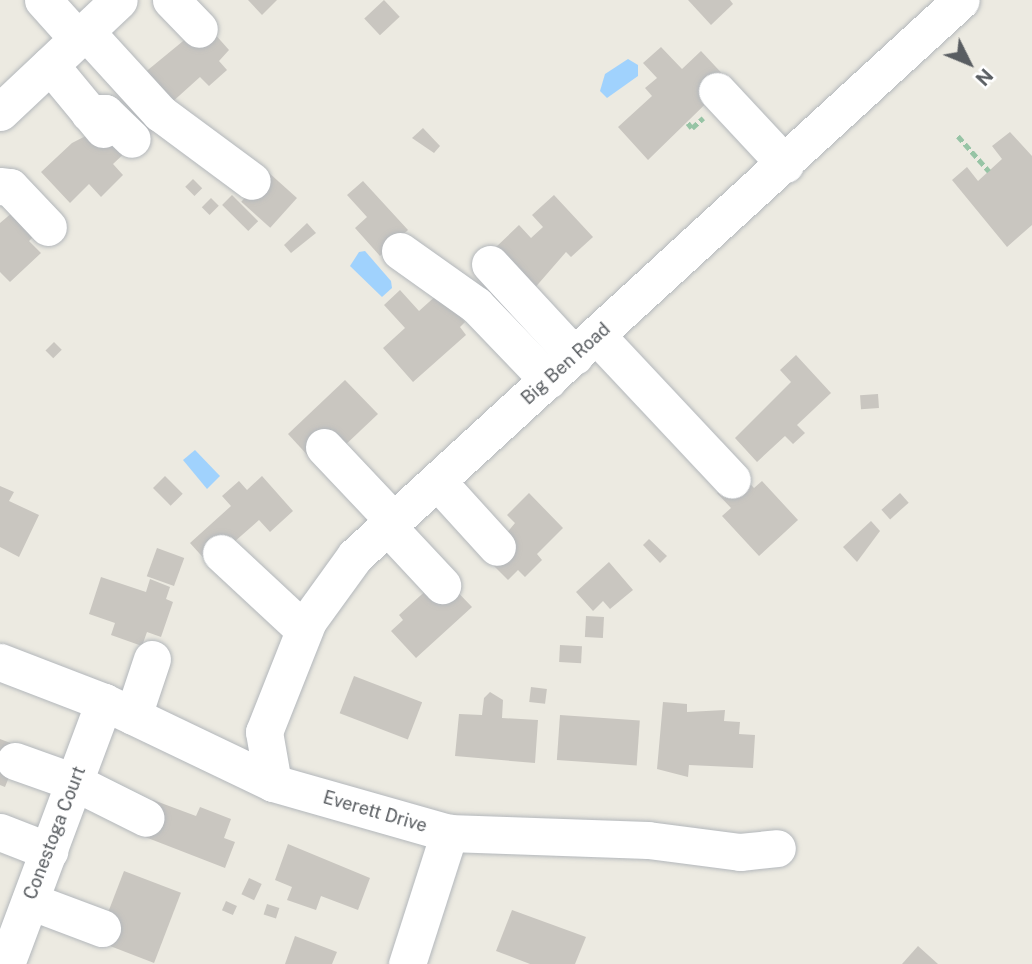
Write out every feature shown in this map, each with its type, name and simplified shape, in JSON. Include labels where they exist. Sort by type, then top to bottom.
[{"type":"street","points":[[43,0],[160,113],[252,181]]},
{"type":"street","points":[[0,112],[120,0]]},
{"type":"street","points":[[172,0],[199,29]]},
{"type":"street","name":"Big Ben Road","points":[[273,783],[264,732],[304,630],[355,556],[961,0]]},
{"type":"street","points":[[50,65],[108,127]]},
{"type":"street","points":[[717,91],[785,164]]},
{"type":"street","points":[[1,202],[10,187],[48,227]]},
{"type":"street","points":[[400,250],[548,380]]},
{"type":"street","points":[[490,264],[586,346],[732,480]]},
{"type":"street","points":[[324,447],[442,585]]},
{"type":"street","points":[[437,481],[498,547]]},
{"type":"street","points":[[221,553],[304,630]]},
{"type":"street","name":"Conestoga Court","points":[[6,964],[74,782],[152,659]]},
{"type":"street","name":"Everett Drive","points":[[0,662],[119,709],[273,783],[449,833],[648,840],[740,852],[777,848]]},
{"type":"street","points":[[15,761],[74,782],[146,818]]},
{"type":"street","points":[[0,832],[49,851]]},
{"type":"street","points":[[407,964],[449,833]]},
{"type":"street","points":[[30,901],[102,928]]},
{"type":"path","points":[[958,136],[989,171]]},
{"type":"water","points":[[628,59],[638,65],[638,76],[607,98],[600,91],[605,74]]},
{"type":"water","points":[[365,251],[391,281],[392,288],[382,297],[350,266],[359,252]]},
{"type":"water","points":[[195,450],[220,476],[207,489],[183,460]]},
{"type":"building","points":[[248,0],[277,0],[262,15]]},
{"type":"building","points":[[384,0],[400,17],[380,35],[364,18]]},
{"type":"building","points":[[688,0],[730,0],[733,4],[711,25]]},
{"type":"building","points":[[205,23],[229,50],[219,61],[227,70],[209,86],[200,77],[170,104],[143,74]]},
{"type":"building","points":[[661,47],[682,69],[701,51],[729,81],[648,160],[618,127],[652,96],[645,88],[657,78],[643,63]]},
{"type":"building","points":[[107,125],[129,149],[113,164],[123,175],[101,197],[89,184],[70,203],[41,172],[72,143]]},
{"type":"building","points":[[423,128],[440,146],[434,153],[412,138]]},
{"type":"building","points":[[1010,132],[1032,156],[1032,225],[1007,247],[952,180],[967,167],[978,181],[1002,159],[992,146]]},
{"type":"building","points":[[268,172],[297,198],[270,228],[241,202]]},
{"type":"building","points":[[193,179],[202,188],[194,196],[185,187]]},
{"type":"building","points":[[363,181],[408,230],[380,256],[355,228],[367,217],[347,195]]},
{"type":"building","points":[[232,195],[258,221],[248,231],[222,205]]},
{"type":"building","points":[[554,195],[593,237],[571,257],[566,252],[533,290],[494,249],[519,225],[531,238],[543,227],[532,215]]},
{"type":"building","points":[[211,198],[219,206],[210,215],[202,207]]},
{"type":"building","points":[[13,212],[35,235],[29,241],[41,253],[10,282],[0,272],[0,223]]},
{"type":"building","points":[[307,223],[316,233],[291,253],[284,245]]},
{"type":"building","points":[[400,290],[419,311],[439,293],[465,322],[460,327],[466,335],[413,382],[383,348],[405,328],[384,305]]},
{"type":"building","points":[[54,342],[62,350],[53,358],[46,350]]},
{"type":"building","points":[[796,355],[831,393],[797,425],[805,433],[793,444],[785,436],[757,462],[735,438],[791,382],[780,370]]},
{"type":"building","points":[[345,380],[378,414],[341,449],[311,459],[288,434]]},
{"type":"building","points":[[878,394],[879,408],[861,409],[860,395]]},
{"type":"building","points":[[740,473],[754,488],[762,481],[798,520],[759,556],[722,516],[731,508],[717,493]]},
{"type":"building","points":[[165,476],[183,494],[171,506],[153,488]]},
{"type":"building","points":[[262,476],[293,511],[270,532],[259,520],[209,564],[190,543],[231,506],[222,496],[239,481],[247,490]]},
{"type":"building","points":[[0,486],[14,492],[9,501],[39,515],[19,557],[0,547]]},
{"type":"building","points":[[529,493],[563,528],[537,554],[542,560],[525,577],[518,570],[508,580],[486,558],[515,523],[507,515]]},
{"type":"building","points":[[900,493],[909,503],[890,519],[881,510]]},
{"type":"building","points":[[871,521],[880,531],[857,562],[843,547]]},
{"type":"building","points":[[649,539],[667,556],[660,563],[643,545]]},
{"type":"building","points":[[157,548],[184,558],[174,586],[147,576]]},
{"type":"building","points":[[609,562],[633,590],[610,609],[603,601],[593,611],[576,592]]},
{"type":"building","points":[[101,577],[146,592],[150,579],[170,587],[166,599],[173,602],[161,637],[147,632],[142,646],[111,635],[115,623],[89,614]]},
{"type":"building","points":[[447,581],[472,607],[416,658],[391,631],[403,620],[399,615],[431,586]]},
{"type":"building","points":[[586,616],[604,617],[603,638],[585,637]]},
{"type":"building","points":[[560,645],[582,646],[581,663],[559,662]]},
{"type":"building","points":[[354,676],[422,702],[408,740],[340,713]]},
{"type":"building","points":[[531,687],[547,689],[545,704],[529,702]]},
{"type":"building","points":[[490,692],[503,700],[502,718],[538,720],[535,763],[455,756],[459,714],[482,715],[484,698]]},
{"type":"building","points":[[663,702],[687,704],[687,712],[725,710],[724,721],[740,722],[739,734],[755,735],[753,768],[689,765],[688,777],[657,769]]},
{"type":"building","points":[[560,715],[640,721],[637,765],[557,760]]},
{"type":"building","points":[[0,739],[21,747],[5,787],[0,785]]},
{"type":"building","points":[[153,800],[196,816],[200,807],[231,819],[224,838],[235,842],[225,868],[140,835]]},
{"type":"building","points":[[288,844],[370,878],[358,910],[321,896],[316,910],[287,900],[292,887],[275,880]]},
{"type":"building","points":[[124,871],[181,893],[154,963],[97,941]]},
{"type":"building","points":[[249,878],[262,884],[254,900],[241,894]]},
{"type":"building","points":[[226,901],[237,906],[233,915],[222,910]]},
{"type":"building","points":[[267,904],[279,908],[276,918],[264,914]]},
{"type":"building","points":[[512,910],[586,937],[575,964],[530,964],[496,951]]},
{"type":"building","points":[[295,936],[337,952],[332,964],[285,964]]},
{"type":"building","points":[[918,946],[938,964],[902,964]]}]
